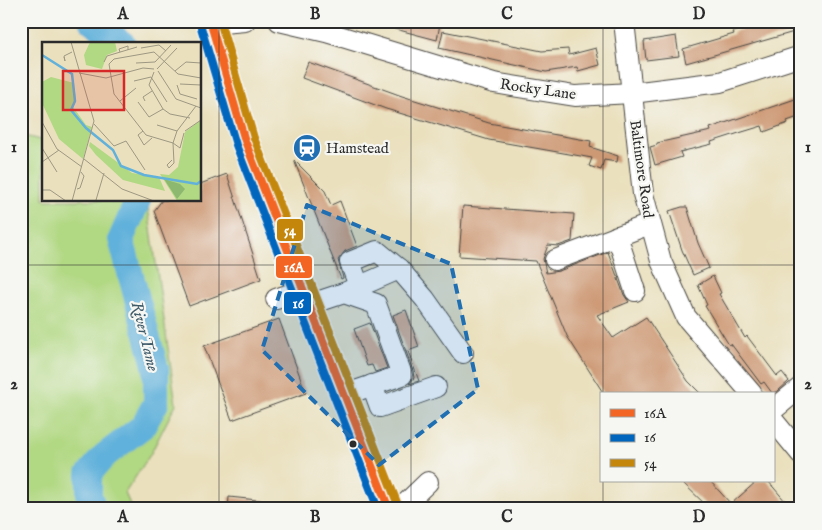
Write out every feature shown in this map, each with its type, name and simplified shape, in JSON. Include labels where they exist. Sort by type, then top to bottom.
[{"type":"main road","points":[[211,23],[245,141],[389,509]]},
{"type":"street","points":[[211,23],[244,21]]},
{"type":"street","name":"Rocky Lane","points":[[279,21],[327,27],[494,83],[575,96],[720,82],[801,56]]},
{"type":"street","name":"Baltimore Road","points":[[624,21],[643,194],[661,261],[686,317],[750,392]]},
{"type":"street","points":[[555,260],[650,224]]},
{"type":"street","points":[[617,236],[636,291]]},
{"type":"street","points":[[276,300],[352,289],[399,269],[425,299],[463,353]]},
{"type":"street","points":[[344,395],[402,375],[376,304],[352,289]]},
{"type":"street","points":[[372,385],[380,408],[436,386]]},
{"type":"street","points":[[774,409],[801,387]]},
{"type":"street","points":[[774,421],[801,454]]},
{"type":"street","points":[[400,509],[428,482]]},
{"type":"highlighted area","points":[[307,205],[451,264],[478,389],[379,465],[262,350]]},
{"type":"green space","points":[[21,135],[42,140],[42,201],[147,201],[176,404],[150,455],[125,493],[132,509],[21,509]]},
{"type":"building","points":[[381,21],[430,21],[440,24],[437,40],[380,25]]},
{"type":"building","points":[[779,21],[801,21],[801,30],[686,63],[683,49],[734,34],[733,32],[754,26],[754,29]]},
{"type":"building","points":[[443,31],[542,51],[568,49],[569,55],[596,48],[600,65],[578,71],[577,67],[546,72],[439,48]]},
{"type":"building","points":[[676,36],[679,56],[646,60],[644,41]]},
{"type":"building","points":[[308,62],[402,96],[489,123],[591,141],[590,147],[618,156],[617,162],[604,160],[601,170],[589,166],[592,158],[489,140],[386,109],[302,78]]},
{"type":"building","points":[[801,97],[801,116],[787,121],[788,123],[764,132],[762,126],[739,133],[711,142],[712,144],[680,152],[682,157],[655,165],[650,147],[657,145],[657,143],[711,131],[710,128]]},
{"type":"building","points":[[294,160],[325,191],[331,205],[340,201],[357,246],[345,251],[338,260],[343,278],[341,279]]},
{"type":"building","points":[[227,174],[261,279],[189,306],[154,211],[161,201],[201,201],[201,184]]},
{"type":"building","points":[[463,206],[574,214],[572,241],[558,246],[548,245],[543,259],[546,273],[559,271],[608,252],[624,295],[629,302],[597,315],[613,338],[646,317],[688,381],[699,392],[603,392],[567,336],[536,261],[459,256]]},
{"type":"building","points":[[687,207],[698,243],[709,268],[693,275],[682,250],[669,211]]},
{"type":"building","points":[[713,276],[721,293],[719,294],[745,338],[747,336],[777,376],[782,372],[789,381],[778,391],[771,392],[764,382],[761,384],[731,344],[729,345],[705,306],[707,305],[698,285]]},
{"type":"building","points":[[406,310],[419,347],[408,351],[419,381],[409,384],[414,378],[413,371],[393,315]]},
{"type":"building","points":[[279,319],[306,393],[232,420],[204,346]]},
{"type":"building","points":[[370,323],[387,368],[375,372],[372,365],[367,366],[354,329]]},
{"type":"building","points":[[682,482],[711,482],[731,504],[756,482],[769,482],[792,509],[710,509]]},
{"type":"building","points":[[229,497],[267,501],[266,509],[228,509]]},
{"type":"waterway","name":"River Tame","points":[[92,21],[120,42]]},
{"type":"waterway","name":"River Tame","points":[[94,509],[89,496],[89,474],[104,456],[143,426],[156,403],[156,369],[121,239],[138,201]]},
{"type":"transit line","name":"16A","points":[[210,21],[245,141],[389,509]]},
{"type":"transit line","name":"54","points":[[220,21],[254,138],[398,505]]},
{"type":"transit line","name":"16","points":[[200,24],[236,145],[378,509]]},
{"type":"place","name":"Hamstead","points":[[307,148]]}]
